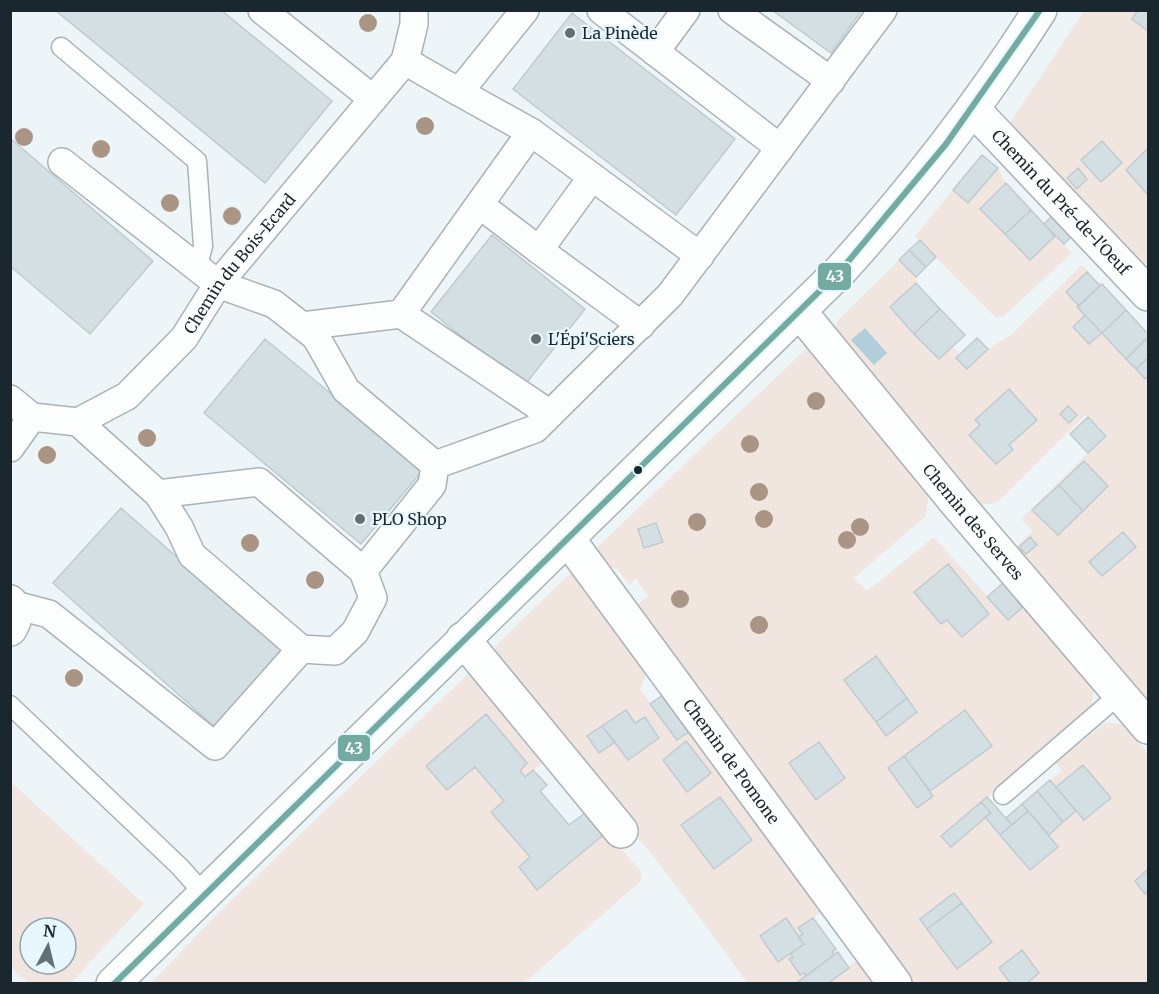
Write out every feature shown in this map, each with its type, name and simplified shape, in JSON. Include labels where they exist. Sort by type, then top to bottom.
[{"type":"street","points":[[262,10],[373,99]]},
{"type":"street","name":"Chemin du Bois-Ecard","points":[[78,422],[127,396],[184,338],[207,276],[373,99],[405,61],[414,24],[414,10]]},
{"type":"street","points":[[459,92],[525,10]]},
{"type":"street","points":[[601,10],[780,148]]},
{"type":"street","points":[[655,52],[686,10]]},
{"type":"street","points":[[732,10],[831,81]]},
{"type":"street","points":[[435,465],[535,429],[670,296],[883,10]]},
{"type":"street","points":[[113,984],[318,785],[463,639],[800,312],[879,227],[973,109],[1041,10]]},
{"type":"street","points":[[405,61],[531,132],[700,255]]},
{"type":"street","name":"Chemin du Pré-de-l'Oeuf","points":[[973,109],[1149,294]]},
{"type":"street","points":[[401,314],[531,132]]},
{"type":"street","points":[[62,162],[207,276],[274,304],[316,337],[346,390],[435,465]]},
{"type":"street","points":[[539,250],[592,177]]},
{"type":"street","points":[[480,205],[641,325]]},
{"type":"street","name":"Chemin des Serves","points":[[800,312],[955,501],[1149,727]]},
{"type":"street","points":[[302,326],[401,314],[550,414]]},
{"type":"street","points":[[10,399],[32,417],[78,422],[158,494],[179,527],[192,555],[301,649],[335,651],[355,632],[373,598],[363,571],[259,482],[158,494]]},
{"type":"street","points":[[10,447],[32,417]]},
{"type":"street","points":[[363,571],[432,485],[435,465]]},
{"type":"street","name":"Chemin de Pomone","points":[[568,539],[895,984]]},
{"type":"street","points":[[10,629],[14,621],[11,603],[49,614],[215,746],[301,649]]},
{"type":"street","points":[[463,639],[621,831]]},
{"type":"lane","points":[[61,47],[197,161],[207,276]]},
{"type":"lane","points":[[1003,795],[1120,694]]},
{"type":"lane","points":[[10,705],[180,867],[204,894]]},
{"type":"shaded area","points":[[1084,11],[1148,11],[1148,274],[1007,127]]},
{"type":"shaded area","points":[[982,155],[998,168],[1006,183],[981,209],[1030,260],[1055,236],[1072,253],[1003,317],[995,317],[915,236]]},
{"type":"shaded area","points":[[899,260],[916,277],[916,283],[890,308],[939,359],[952,347],[960,355],[957,358],[967,369],[988,349],[1012,334],[1082,265],[1148,333],[1148,706],[1015,548],[1032,531],[1021,519],[1107,434],[1085,415],[997,503],[979,505],[834,330],[838,320]]},
{"type":"shaded area","points":[[807,348],[929,490],[926,516],[854,578],[867,591],[934,537],[987,596],[1003,583],[1094,686],[1092,706],[987,798],[1006,818],[1062,771],[1056,763],[1106,722],[1124,725],[1148,753],[1148,983],[909,983],[635,606],[648,596],[636,579],[629,585],[616,568],[607,569],[593,551]]},
{"type":"shaded area","points":[[576,568],[648,670],[640,689],[650,703],[663,695],[825,909],[813,918],[848,967],[863,956],[877,984],[747,983],[625,820],[495,664],[495,646]]},
{"type":"shaded area","points":[[473,669],[548,760],[533,770],[547,785],[541,792],[569,824],[589,810],[641,872],[641,881],[524,983],[150,984],[218,913]]},
{"type":"shaded area","points":[[10,781],[144,904],[78,975],[78,916],[18,916],[18,974],[11,968]]},
{"type":"shaded area","points":[[21,976],[77,976],[71,983],[29,983]]},
{"type":"water","points":[[865,328],[887,353],[874,365],[851,340]]},
{"type":"building","points":[[55,10],[221,10],[332,101],[265,183]]},
{"type":"building","points":[[772,10],[862,10],[831,53]]},
{"type":"building","points":[[1138,10],[1148,10],[1148,31],[1132,19]]},
{"type":"building","points":[[572,13],[735,139],[676,215],[513,89]]},
{"type":"building","points":[[10,138],[153,261],[90,334],[10,266]]},
{"type":"building","points":[[1102,141],[1122,163],[1101,182],[1081,160]]},
{"type":"building","points":[[1148,148],[1148,195],[1126,170]]},
{"type":"building","points":[[982,155],[998,168],[968,203],[953,190]]},
{"type":"building","points":[[1078,168],[1087,179],[1077,189],[1067,178]]},
{"type":"building","points":[[1006,183],[1031,210],[1005,234],[980,209]]},
{"type":"building","points":[[1031,210],[1055,236],[1030,260],[1005,234]]},
{"type":"building","points":[[1054,214],[1074,234],[1064,244],[1044,224]]},
{"type":"building","points":[[492,235],[585,309],[524,386],[431,312]]},
{"type":"building","points":[[920,240],[936,257],[926,267],[909,250]]},
{"type":"building","points":[[909,250],[926,267],[916,277],[899,260]]},
{"type":"building","points":[[1087,272],[1100,286],[1079,306],[1066,292]]},
{"type":"building","points":[[916,283],[940,309],[914,334],[890,307]]},
{"type":"building","points":[[1102,284],[1126,310],[1102,333],[1077,307]]},
{"type":"building","points":[[940,309],[965,335],[939,359],[914,334]]},
{"type":"building","points":[[1126,310],[1148,334],[1148,337],[1126,359],[1102,333]]},
{"type":"building","points":[[1085,315],[1102,333],[1089,344],[1073,327]]},
{"type":"building","points":[[1148,337],[1148,358],[1136,369],[1126,359]]},
{"type":"building","points":[[977,338],[988,349],[967,369],[956,358]]},
{"type":"building","points":[[265,339],[423,470],[361,544],[204,413]]},
{"type":"building","points":[[1148,358],[1148,376],[1145,379],[1136,369]]},
{"type":"building","points":[[1009,389],[1037,420],[1009,445],[1013,450],[996,464],[969,435],[980,425],[975,420]]},
{"type":"building","points":[[1068,406],[1077,415],[1069,423],[1060,414]]},
{"type":"building","points":[[1088,417],[1106,436],[1088,453],[1070,434]]},
{"type":"building","points":[[1084,461],[1108,486],[1083,511],[1059,485]]},
{"type":"building","points":[[1059,485],[1083,511],[1058,535],[1032,510]]},
{"type":"building","points":[[121,508],[285,652],[216,728],[53,583]]},
{"type":"building","points":[[656,523],[663,542],[644,548],[638,529]]},
{"type":"building","points":[[1123,532],[1136,547],[1102,576],[1089,562]]},
{"type":"building","points":[[1030,537],[1037,545],[1026,554],[1019,547]]},
{"type":"building","points":[[948,564],[989,614],[962,637],[947,620],[941,624],[914,592]]},
{"type":"building","points":[[1003,583],[1023,607],[1008,620],[987,597]]},
{"type":"building","points":[[876,656],[907,698],[876,722],[844,680]]},
{"type":"building","points":[[663,695],[690,731],[677,740],[650,704]]},
{"type":"building","points":[[907,698],[917,712],[886,736],[876,722]]},
{"type":"building","points":[[626,710],[635,723],[645,717],[659,738],[628,760],[602,726]]},
{"type":"building","points":[[965,710],[992,746],[930,791],[904,756]]},
{"type":"building","points":[[486,714],[527,763],[520,771],[525,777],[533,770],[547,785],[540,791],[569,825],[589,810],[608,831],[537,890],[519,867],[530,857],[491,812],[504,801],[475,767],[447,790],[426,766]]},
{"type":"building","points":[[602,726],[615,742],[599,753],[587,736]]},
{"type":"building","points":[[686,741],[711,773],[687,792],[663,760]]},
{"type":"building","points":[[819,742],[845,778],[816,800],[789,763]]},
{"type":"building","points":[[904,756],[933,796],[917,808],[888,768]]},
{"type":"building","points":[[1083,765],[1111,798],[1084,820],[1056,787]]},
{"type":"building","points":[[1050,780],[1076,811],[1063,822],[1037,791]]},
{"type":"building","points":[[1037,791],[1063,822],[1049,835],[1022,804]]},
{"type":"building","points":[[720,797],[752,840],[714,869],[681,825]]},
{"type":"building","points":[[987,797],[1012,825],[1000,835],[985,817],[991,813],[981,802]]},
{"type":"building","points":[[981,802],[991,813],[951,847],[941,836]]},
{"type":"building","points":[[1022,804],[1028,811],[1012,825],[1006,818]]},
{"type":"building","points":[[1028,811],[1058,847],[1030,870],[1000,835]]},
{"type":"building","points":[[1148,869],[1148,891],[1145,894],[1135,881]]},
{"type":"building","points":[[954,893],[962,903],[927,929],[920,919]]},
{"type":"building","points":[[962,903],[992,942],[957,969],[927,929]]},
{"type":"building","points":[[786,918],[804,944],[778,962],[760,936]]},
{"type":"building","points":[[813,918],[836,949],[832,952],[834,955],[806,976],[804,973],[800,975],[789,959],[793,957],[790,954],[804,944],[798,937],[803,934],[798,928]]},
{"type":"building","points":[[1022,950],[1039,973],[1026,984],[1011,984],[999,968]]},
{"type":"building","points":[[838,952],[849,968],[827,984],[795,984]]},
{"type":"transit line","name":"43","points":[[114,984],[841,270],[946,144],[1040,10]]},
{"type":"place","name":"La Pinède","points":[[570,33]]},
{"type":"place","name":"L'Épi'Sciers","points":[[536,339]]},
{"type":"place","name":"PLO Shop","points":[[360,519]]}]
